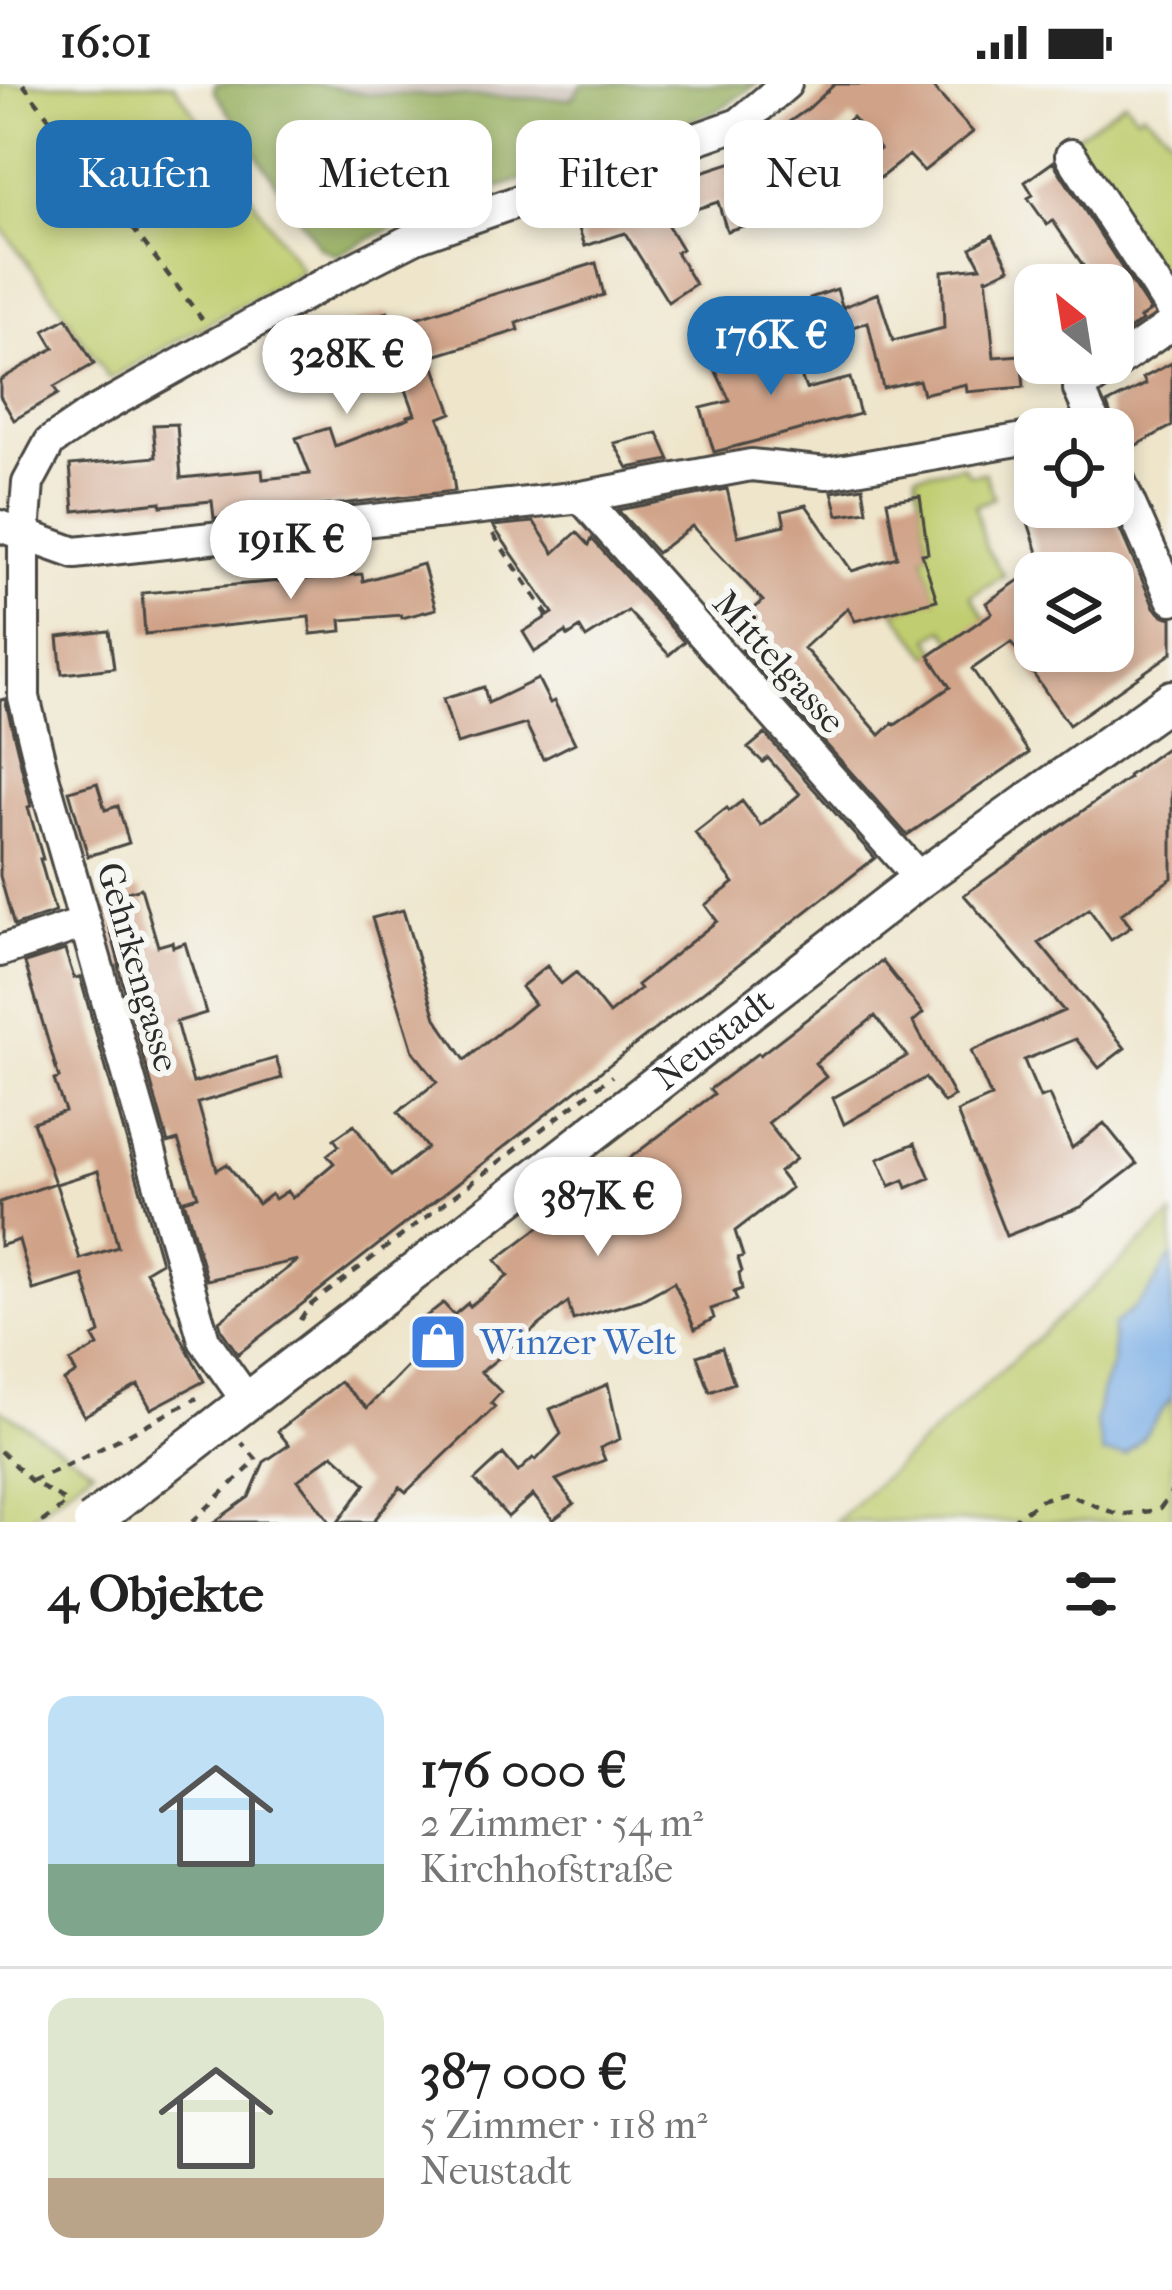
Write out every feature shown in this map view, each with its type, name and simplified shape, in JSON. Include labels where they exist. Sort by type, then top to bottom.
[{"type":"main road","name":"Neustadt","points":[[105,1512],[920,879],[1172,699]]},
{"type":"street","name":"Gehrkengasse","points":[[236,1412],[204,1340],[24,697],[12,530],[28,483],[50,442],[91,414],[329,280],[416,237],[739,124],[786,84]]},
{"type":"street","points":[[1071,154],[1172,310]]},
{"type":"street","points":[[1084,408],[1079,389],[1172,324]]},
{"type":"street","points":[[12,530],[75,553],[580,497],[751,465],[827,473],[1014,441]]},
{"type":"street","name":"Mittelgasse","points":[[580,497],[920,879]]},
{"type":"street","points":[[1134,513],[1172,598]]},
{"type":"street","points":[[0,951],[85,923]]},
{"type":"path","points":[[22,84],[220,342]]},
{"type":"path","points":[[476,509],[552,622]]},
{"type":"path","points":[[0,1450],[31,1481],[199,1396],[236,1412],[257,1460],[192,1522]]},
{"type":"path","points":[[1011,1522],[1040,1500],[1064,1492],[1119,1515],[1159,1510],[1172,1490]]},
{"type":"shaded area","points":[[319,84],[583,84],[571,99],[366,94]]},
{"type":"green space","points":[[0,84],[174,84],[199,120],[36,120],[36,228],[252,228],[252,198],[302,271],[109,379],[0,226]]},
{"type":"green space","points":[[215,84],[318,84],[366,94],[571,99],[583,84],[757,84],[717,111],[691,120],[516,120],[516,182],[492,190],[492,120],[276,120],[276,183],[252,147],[252,120],[234,120],[214,91]]},
{"type":"green space","points":[[1125,101],[1137,116],[1143,112],[1172,137],[1172,288],[1072,139]]},
{"type":"green space","points":[[306,228],[393,228],[336,255],[319,247]]},
{"type":"green space","points":[[963,466],[970,475],[985,473],[994,498],[975,506],[986,548],[1004,575],[971,596],[992,629],[953,640],[944,629],[930,638],[938,651],[929,656],[894,611],[936,599],[922,554],[928,552],[916,474]]},
{"type":"green space","points":[[1172,1215],[1172,1522],[835,1522]]},
{"type":"green space","points":[[0,1409],[93,1469],[24,1522],[0,1522]]},
{"type":"water","points":[[1172,1256],[1172,1397],[1125,1455],[1103,1454],[1096,1422],[1113,1362],[1113,1325],[1146,1295]]},
{"type":"building","points":[[835,84],[930,84],[973,132],[924,171],[909,155],[883,176],[883,120],[792,120]]},
{"type":"building","points":[[1053,162],[1119,264],[1082,264],[1053,221],[1047,225],[1028,198],[1033,195],[1025,182]]},
{"type":"building","points":[[724,165],[724,221],[718,202],[700,208],[700,173]]},
{"type":"building","points":[[579,228],[669,228],[682,249],[676,252],[695,284],[668,302],[625,233],[585,246]]},
{"type":"building","points":[[993,235],[1010,268],[986,276],[994,357],[1014,356],[1014,384],[1024,387],[967,392],[966,384],[923,394],[919,380],[883,388],[868,322],[850,328],[843,307],[878,293],[893,341],[944,328],[942,271],[981,267],[971,248]]},
{"type":"building","points":[[596,263],[604,295],[517,323],[519,330],[431,357],[452,413],[439,418],[448,441],[455,491],[214,518],[212,501],[74,511],[70,465],[156,457],[153,425],[177,424],[181,478],[262,470],[263,479],[310,474],[296,438],[329,428],[335,446],[415,414],[394,357],[368,365],[366,359],[316,377],[302,338],[388,312],[393,325]]},
{"type":"building","points":[[1134,286],[1150,311],[1134,327]]},
{"type":"building","points":[[837,289],[845,316],[819,325],[810,298]]},
{"type":"building","points":[[67,318],[94,364],[54,387],[58,394],[14,420],[0,396],[0,380],[54,348],[44,331]]},
{"type":"building","points":[[741,347],[791,349],[806,389],[850,378],[860,414],[714,452],[701,408],[730,401],[711,361]]},
{"type":"building","points":[[1172,363],[1172,426],[1134,446],[1134,408],[1108,408],[1107,404],[1146,384],[1143,378]]},
{"type":"building","points":[[658,433],[670,460],[628,468],[614,443]]},
{"type":"building","points":[[863,487],[867,511],[838,515],[832,492]]},
{"type":"building","points":[[727,489],[738,536],[785,525],[782,511],[806,505],[852,571],[897,557],[887,501],[920,496],[928,553],[922,554],[937,600],[855,621],[848,608],[804,648],[880,735],[950,687],[929,656],[992,613],[986,603],[1014,584],[1014,646],[1011,642],[972,669],[1029,753],[907,835],[742,650],[755,639],[740,621],[763,601],[692,526],[657,553],[618,510]]},
{"type":"building","points":[[534,522],[554,553],[577,532],[589,545],[592,539],[684,642],[669,655],[628,611],[586,638],[580,628],[535,652],[523,632],[553,613],[493,526]]},
{"type":"building","points":[[1030,528],[1119,528],[1130,552],[1038,552]]},
{"type":"building","points":[[1134,562],[1154,607],[1172,618],[1172,653],[1069,725],[1032,672],[1134,672]]},
{"type":"building","points":[[423,564],[436,609],[402,618],[341,620],[342,631],[311,634],[309,617],[145,634],[142,593],[362,574],[363,581]]},
{"type":"building","points":[[109,631],[114,668],[62,674],[58,637]]},
{"type":"building","points":[[538,679],[575,743],[543,759],[526,724],[457,744],[443,699],[484,687],[488,703]]},
{"type":"building","points":[[5,699],[55,912],[14,926],[0,876],[0,700]]},
{"type":"building","points":[[765,734],[875,858],[238,1354],[219,1321],[298,1260],[207,1280],[184,1200],[198,1196],[178,1140],[168,1143],[118,966],[104,906],[112,904],[110,897],[141,888],[158,946],[185,943],[206,1013],[176,1022],[193,1083],[276,1058],[282,1078],[198,1103],[217,1170],[227,1164],[258,1204],[271,1194],[275,1199],[287,1191],[292,1198],[334,1163],[327,1155],[339,1146],[334,1139],[354,1125],[391,1176],[427,1148],[398,1112],[437,1082],[413,1051],[372,918],[403,910],[436,1018],[465,1060],[534,1004],[521,987],[547,966],[561,984],[576,972],[609,1014],[640,989],[637,985],[717,921],[705,905],[734,883],[695,833],[742,801],[761,826],[800,794],[768,758],[763,762],[748,748]]},
{"type":"building","points":[[1172,744],[1172,878],[1121,914],[1131,927],[1111,940],[1089,909],[1039,943],[1125,1048],[1099,1068],[1076,1039],[1024,1060],[1040,1098],[1049,1095],[1072,1148],[1104,1123],[1137,1164],[1081,1207],[1006,1236],[957,1112],[991,1097],[971,1051],[1064,1011],[964,895]]},
{"type":"building","points":[[97,783],[105,810],[118,806],[129,843],[88,856],[69,791]]},
{"type":"building","points":[[65,950],[74,978],[80,977],[161,1262],[146,1271],[204,1381],[151,1409],[138,1385],[84,1416],[64,1381],[76,1373],[70,1362],[98,1346],[93,1337],[100,1333],[83,1275],[33,1290],[19,1240],[0,1246],[0,1202],[55,1183],[33,1122],[65,1111],[25,963]],"holes":[[[98,1171],[118,1247],[80,1259],[56,1184]]]},
{"type":"building","points":[[882,961],[923,1013],[913,1022],[954,1096],[944,1103],[925,1078],[844,1124],[833,1098],[907,1056],[875,1016],[815,1063],[826,1077],[768,1123],[796,1159],[779,1172],[791,1188],[735,1231],[743,1256],[738,1258],[742,1289],[734,1292],[737,1300],[711,1309],[714,1318],[695,1329],[674,1282],[641,1300],[573,1320],[568,1302],[481,1372],[501,1392],[491,1403],[495,1407],[406,1492],[400,1487],[373,1522],[338,1522],[366,1484],[333,1454],[298,1480],[330,1522],[214,1522],[249,1497],[264,1462],[289,1445],[278,1431],[340,1382],[367,1408],[430,1343],[415,1325],[443,1303],[454,1315],[470,1306],[508,1276],[496,1260],[714,1094],[710,1089]]},
{"type":"building","points":[[915,1143],[930,1178],[907,1188],[904,1180],[890,1186],[878,1159]]},
{"type":"building","points":[[722,1348],[734,1383],[710,1392],[697,1356]]},
{"type":"building","points":[[608,1384],[620,1439],[600,1448],[605,1460],[556,1480],[574,1504],[553,1520],[533,1495],[508,1517],[475,1480],[503,1454],[518,1472],[536,1460],[561,1434],[550,1409]]},
{"type":"place","name":"Winzer Welt","points":[[438,1342]]}]
